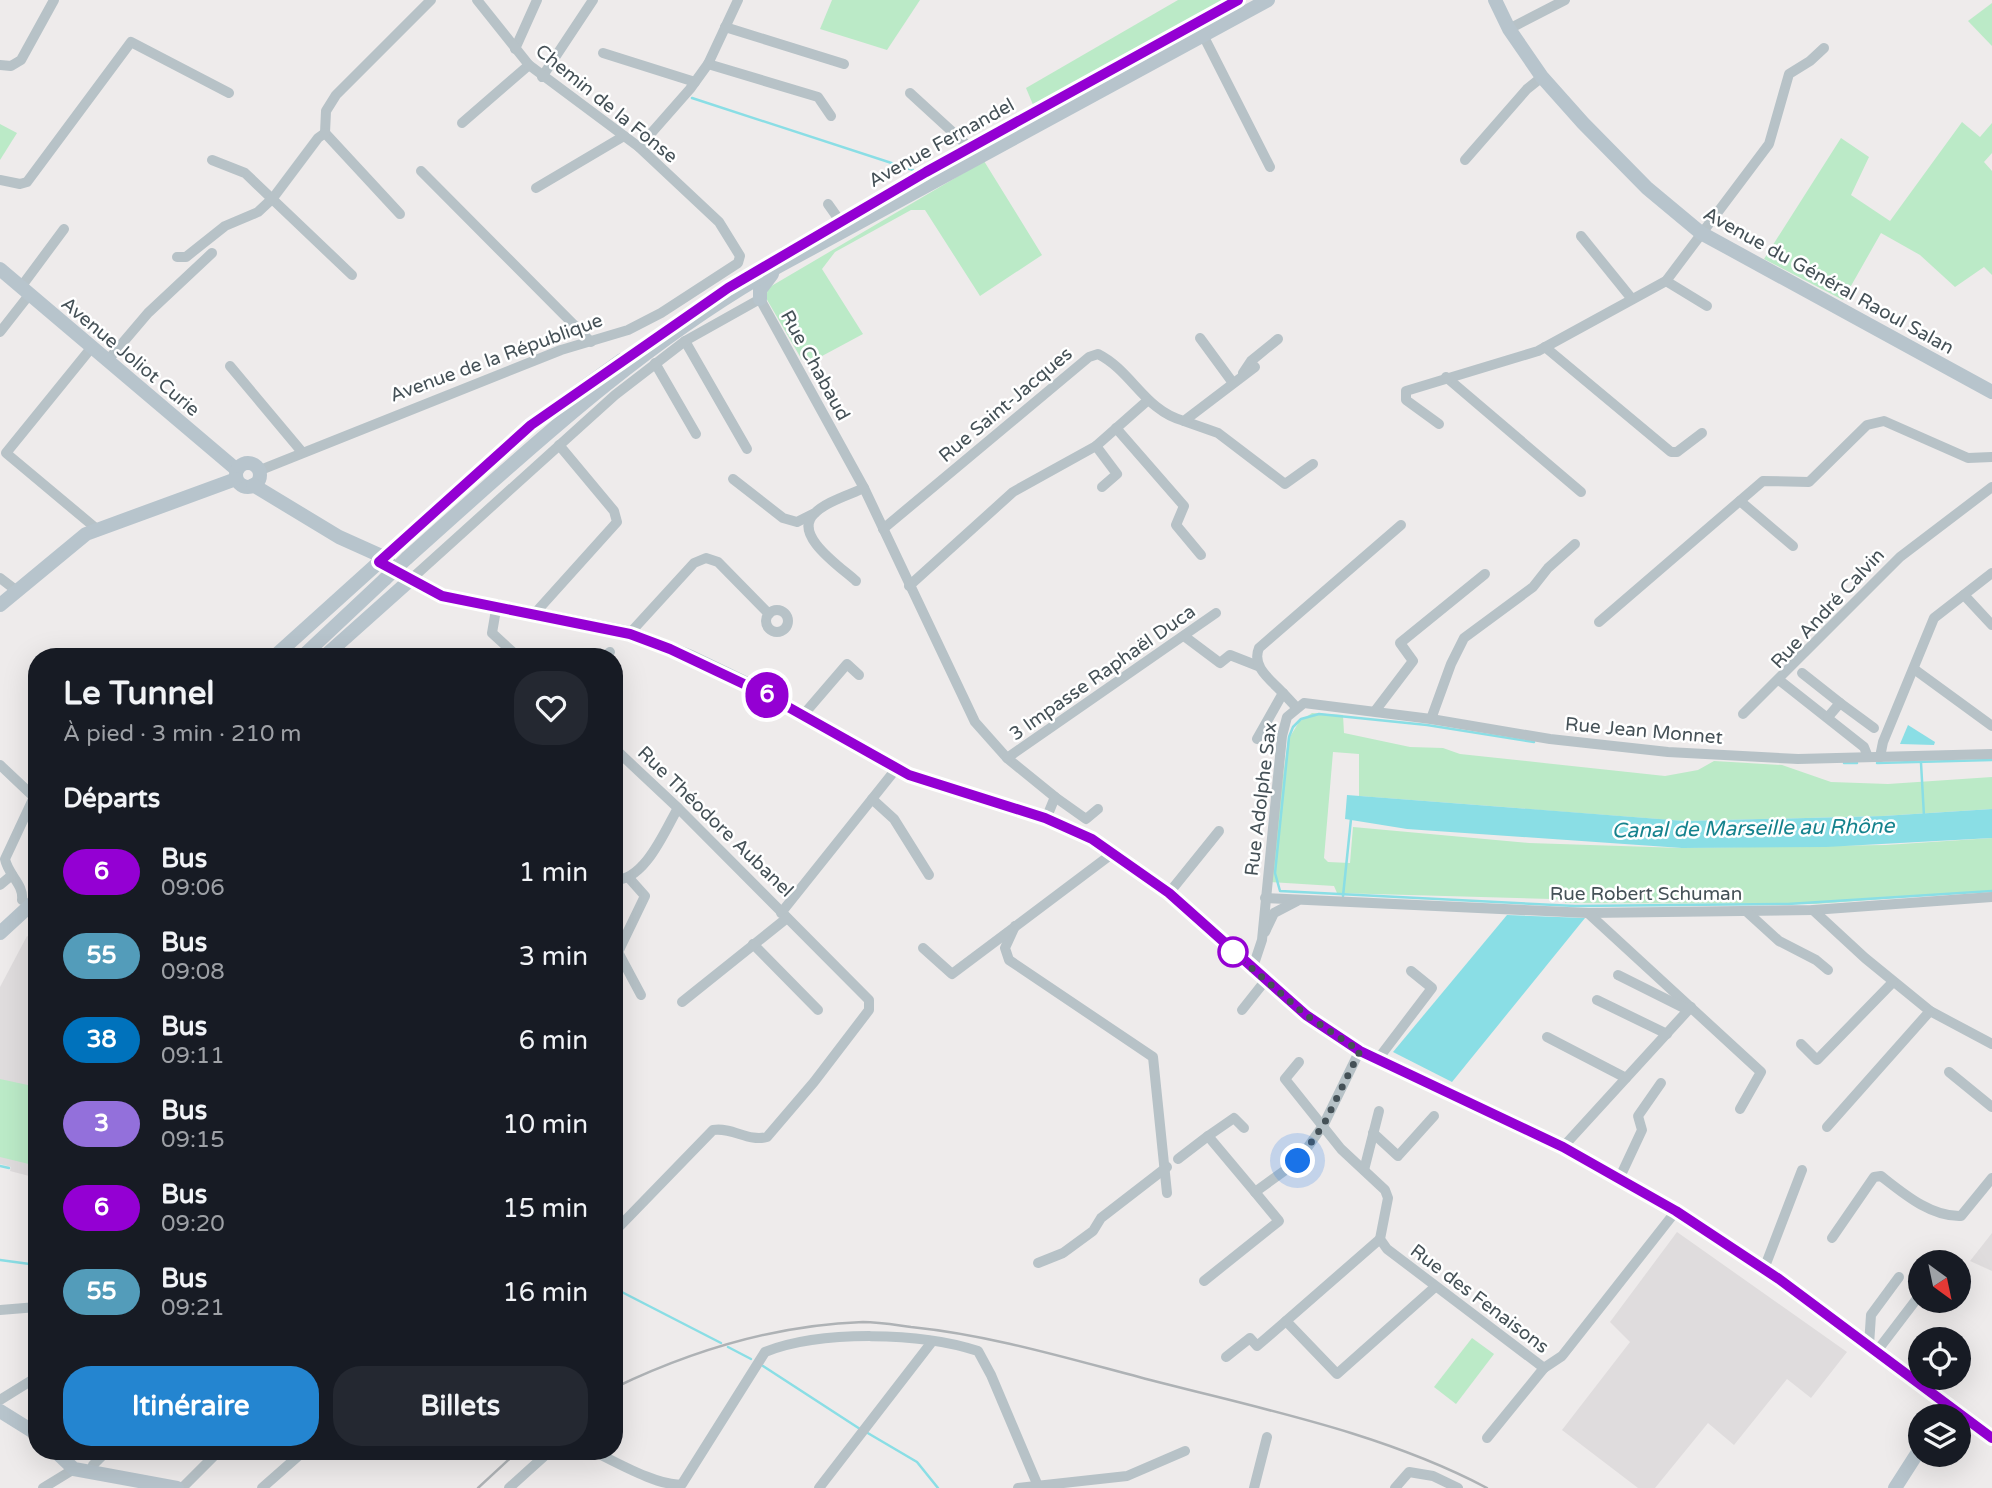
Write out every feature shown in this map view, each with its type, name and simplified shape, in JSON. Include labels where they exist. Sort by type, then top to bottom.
[{"type":"main road","name":"Avenue Fernandel","points":[[311,648],[554,416],[649,341],[728,288],[841,221],[1238,0]]},
{"type":"main road","name":"Avenue Fernandel","points":[[298,648],[395,568],[556,425],[625,368],[712,307],[781,265],[1268,0]]},
{"type":"main road","name":"Avenue du Général Raoul Salan","points":[[1494,0],[1509,29],[1542,77],[1647,188],[1701,233],[1992,392]]},
{"type":"main road","points":[[760,299],[762,285],[781,265]]},
{"type":"main road","name":"Avenue Joliot Curie","points":[[0,269],[237,474]]},
{"type":"main road","points":[[0,605],[86,534],[237,474],[248,464],[258,471],[259,479],[253,485],[245,487],[237,474]]},
{"type":"main road","points":[[253,485],[442,596],[497,604],[630,634],[691,657],[804,714],[896,769],[988,802],[1046,819],[1092,839],[1169,893],[1252,970],[1306,1015],[1360,1051],[1563,1147],[1676,1211],[1764,1269],[1873,1348],[1937,1404]]},
{"type":"main road","points":[[286,648],[395,568]]},
{"type":"main road","points":[[331,648],[395,568]]},
{"type":"main road","points":[[0,920],[28,900]]},
{"type":"main road","points":[[0,933],[28,900]]},
{"type":"main road","points":[[0,1411],[28,1428]]},
{"type":"main road","points":[[1971,1426],[1992,1438]]},
{"type":"main road","points":[[64,1460],[74,1469],[180,1488]]},
{"type":"main road","points":[[1895,1488],[1908,1467]]},
{"type":"street","points":[[0,65],[10,66],[21,60],[54,0]]},
{"type":"street","points":[[400,214],[326,133],[326,111],[336,95],[431,0]]},
{"type":"street","name":"Chemin de la Fonse","points":[[477,0],[529,65],[542,77],[639,147],[719,222],[740,256],[738,263]]},
{"type":"street","points":[[515,48],[537,0]]},
{"type":"street","points":[[542,77],[593,0]]},
{"type":"street","points":[[639,147],[708,64],[738,0]]},
{"type":"street","points":[[1509,29],[1565,0]]},
{"type":"street","points":[[725,27],[844,64]]},
{"type":"street","points":[[1203,35],[1270,167]]},
{"type":"street","points":[[0,180],[20,184],[27,182],[131,42],[229,93]]},
{"type":"street","points":[[1439,424],[1404,396],[1413,388],[1545,347],[1666,281],[1769,144],[1789,74],[1824,48]]},
{"type":"street","points":[[603,53],[695,82]]},
{"type":"street","points":[[708,64],[818,97],[831,116]]},
{"type":"street","points":[[462,123],[529,65]]},
{"type":"street","points":[[1465,160],[1527,89],[1542,77]]},
{"type":"street","points":[[909,93],[970,148]]},
{"type":"street","points":[[177,257],[186,257],[225,226],[258,212],[273,198],[318,138],[326,133]]},
{"type":"street","points":[[536,188],[624,136]]},
{"type":"street","points":[[212,160],[245,173],[352,275]]},
{"type":"street","points":[[421,171],[591,342]]},
{"type":"street","points":[[828,204],[841,221]]},
{"type":"street","points":[[0,332],[64,229]]},
{"type":"street","points":[[1581,236],[1632,299]]},
{"type":"street","points":[[108,360],[148,313],[212,253]]},
{"type":"street","name":"Avenue de la République","points":[[258,471],[561,350],[628,330],[661,313],[738,263]]},
{"type":"street","points":[[1666,281],[1707,306]]},
{"type":"street","name":"Rue Chabaud","points":[[395,568],[559,446],[655,363],[685,341],[760,299],[863,488],[975,722],[1007,758],[1055,797],[1086,819],[1098,810]]},
{"type":"street","points":[[1200,338],[1237,380]]},
{"type":"street","points":[[1237,380],[1251,361],[1278,339]]},
{"type":"street","points":[[685,341],[747,449]]},
{"type":"street","points":[[92,346],[6,453],[98,530]]},
{"type":"street","points":[[1545,347],[1671,452],[1677,452],[1702,433]]},
{"type":"street","name":"Rue Saint-Jacques","points":[[883,529],[1088,357],[1098,354],[1110,359],[1147,401],[1167,417],[1218,433],[1285,484],[1313,464]]},
{"type":"street","points":[[655,363],[696,434]]},
{"type":"street","points":[[230,366],[302,452]]},
{"type":"street","points":[[1184,421],[1255,367]]},
{"type":"street","points":[[1446,377],[1581,492]]},
{"type":"street","points":[[909,586],[1013,492],[1096,446],[1147,401]]},
{"type":"street","points":[[1599,622],[1763,481],[1809,482],[1867,425],[1876,421],[1884,421],[1968,458],[1992,457]]},
{"type":"street","points":[[1114,430],[1150,475]]},
{"type":"street","points":[[1114,430],[1184,506],[1176,525],[1201,555]]},
{"type":"street","points":[[536,612],[617,522],[614,511],[559,446]]},
{"type":"street","points":[[1096,446],[1117,474],[1102,486]]},
{"type":"street","points":[[733,479],[783,518],[797,522],[863,488]]},
{"type":"street","name":"Rue André Calvin","points":[[1868,757],[1864,747],[1779,680],[1899,557],[1992,487]]},
{"type":"street","points":[[1740,501],[1793,546]]},
{"type":"street","points":[[814,513],[807,524],[809,534],[856,581]]},
{"type":"street","points":[[1258,666],[1255,657],[1259,648],[1401,525]]},
{"type":"street","points":[[1431,719],[1451,664],[1464,638],[1533,587],[1548,568],[1574,544]]},
{"type":"street","points":[[630,634],[694,564],[706,558],[718,562],[769,614]]},
{"type":"street","points":[[1880,757],[1882,742],[1934,618],[1992,573]]},
{"type":"street","points":[[1375,711],[1413,661],[1400,643],[1485,574]]},
{"type":"street","points":[[0,578],[17,590]]},
{"type":"street","points":[[1964,595],[1992,625]]},
{"type":"street","points":[[497,604],[492,633],[508,648]]},
{"type":"street","name":"3 Impasse Raphaël Duca","points":[[1007,758],[1216,613]]},
{"type":"street","points":[[1184,636],[1220,663],[1230,655],[1258,666],[1283,692]]},
{"type":"street","points":[[804,714],[847,664],[859,675]]},
{"type":"street","points":[[1914,668],[1992,726]]},
{"type":"street","points":[[1802,673],[1874,728]]},
{"type":"street","points":[[1743,714],[1779,680]]},
{"type":"street","name":"Rue Adolphe Sax","points":[[1252,970],[1262,940],[1268,906],[1282,736],[1287,717],[1296,707],[1283,692],[1257,739]]},
{"type":"street","name":"Rue Jean Monnet","points":[[1296,707],[1315,702],[1550,739],[1668,752],[1798,758],[1992,754]]},
{"type":"street","points":[[1828,717],[1840,703]]},
{"type":"street","name":"Rue Théodore Aubanel","points":[[623,756],[784,916],[896,769]]},
{"type":"street","points":[[0,765],[28,790]]},
{"type":"street","points":[[1046,819],[1055,797]]},
{"type":"street","points":[[872,799],[894,819],[929,875]]},
{"type":"street","points":[[623,879],[629,878],[644,864],[678,808]]},
{"type":"street","points":[[28,810],[5,859],[12,876],[28,898]]},
{"type":"street","points":[[1169,893],[1219,831]]},
{"type":"street","points":[[923,948],[952,974],[1113,853]]},
{"type":"street","points":[[0,885],[12,876]]},
{"type":"street","points":[[623,942],[645,896],[629,878]]},
{"type":"street","name":"Rue Robert Schuman","points":[[1268,906],[1299,900],[1588,913],[1813,910],[1992,897]]},
{"type":"street","points":[[1268,906],[1299,900]]},
{"type":"street","points":[[1813,910],[1893,982],[1930,1011],[1992,1044]]},
{"type":"street","points":[[1746,911],[1779,941],[1816,960],[1828,970]]},
{"type":"street","points":[[1588,913],[1689,1009],[1761,1072],[1740,1109]]},
{"type":"street","points":[[623,1223],[713,1130],[725,1128],[758,1139],[767,1137],[869,1010],[869,1000],[784,916],[682,1002]]},
{"type":"street","points":[[1016,926],[1005,948],[1009,960],[1153,1057],[1171,1164],[1167,1193]]},
{"type":"street","points":[[753,944],[818,1010]]},
{"type":"street","points":[[623,961],[641,995]]},
{"type":"street","points":[[1378,1059],[1432,988],[1411,971]]},
{"type":"street","points":[[1618,975],[1689,1009]]},
{"type":"street","points":[[1242,1010],[1265,981]]},
{"type":"street","points":[[1801,1045],[1817,1060],[1893,982]]},
{"type":"street","points":[[1597,999],[1667,1034]]},
{"type":"street","points":[[1563,1147],[1689,1009]]},
{"type":"street","points":[[1827,1127],[1930,1011]]},
{"type":"street","points":[[1547,1037],[1626,1078]]},
{"type":"street","points":[[1255,1192],[1298,1161],[1324,1124],[1360,1051]]},
{"type":"street","points":[[1226,1357],[1250,1338],[1257,1346],[1380,1239],[1388,1198],[1385,1190],[1341,1149],[1324,1124],[1285,1079],[1299,1062]]},
{"type":"street","points":[[1949,1072],[1992,1107]]},
{"type":"street","points":[[1620,1177],[1642,1130],[1639,1116],[1661,1083]]},
{"type":"street","points":[[1364,1170],[1379,1111]]},
{"type":"street","points":[[1373,1133],[1398,1156],[1434,1116]]},
{"type":"street","points":[[1038,1263],[1063,1253],[1093,1231],[1101,1218],[1234,1118],[1244,1128]]},
{"type":"street","points":[[1204,1281],[1279,1221],[1208,1136]]},
{"type":"street","points":[[1764,1269],[1802,1170]]},
{"type":"street","points":[[1832,1238],[1874,1177],[1881,1177],[1930,1209],[1949,1216],[1961,1216],[1992,1178]]},
{"type":"street","name":"Rue des Fenaisons","points":[[1380,1239],[1387,1249],[1435,1287],[1544,1368],[1562,1356],[1676,1211]]},
{"type":"street","points":[[1873,1348],[1871,1315],[1899,1277]]},
{"type":"street","points":[[1286,1321],[1336,1374],[1435,1287]]},
{"type":"street","points":[[0,1310],[28,1308]]},
{"type":"street","points":[[1873,1348],[1908,1308]]},
{"type":"street","points":[[612,1460],[658,1481],[680,1486],[688,1478],[765,1352],[781,1345],[819,1340],[887,1339],[931,1342],[978,1352],[991,1375],[1038,1486]]},
{"type":"street","points":[[819,1488],[931,1342]]},
{"type":"street","points":[[1487,1438],[1544,1368]]},
{"type":"street","points":[[0,1400],[28,1383]]},
{"type":"street","points":[[1254,1488],[1267,1437]]},
{"type":"street","points":[[1018,1488],[1127,1476],[1185,1451]]},
{"type":"street","points":[[92,1472],[93,1465],[98,1460]]},
{"type":"street","points":[[180,1488],[210,1460]]},
{"type":"street","points":[[262,1488],[294,1460]]},
{"type":"street","points":[[509,1488],[540,1460]]},
{"type":"street","points":[[43,1488],[74,1469]]},
{"type":"street","points":[[1395,1488],[1409,1472],[1433,1476],[1458,1488]]},
{"type":"shaded area","points":[[27,936],[28,1176],[10,1171],[11,1167],[0,1164],[0,987]]},
{"type":"shaded area","points":[[1677,1232],[1847,1352],[1811,1398],[1787,1379],[1734,1445],[1708,1423],[1655,1488],[1638,1488],[1562,1430],[1630,1342],[1610,1322]]},
{"type":"shaded area","points":[[1992,1233],[1992,1271],[1971,1260]]},
{"type":"green space","points":[[832,0],[920,0],[887,50],[820,29]]},
{"type":"green space","points":[[1178,0],[1228,0],[1034,107],[1026,88]]},
{"type":"green space","points":[[1992,3],[1992,46],[1968,21]]},
{"type":"green space","points":[[1962,122],[1980,137],[1992,123],[1992,153],[1984,162],[1992,171],[1992,275],[1984,267],[1955,287],[1920,255],[1881,233],[1843,300],[1764,259],[1841,138],[1869,157],[1851,195],[1890,221]]},
{"type":"green space","points":[[0,124],[17,133],[0,160]]},
{"type":"green space","points":[[984,161],[1042,255],[980,296],[925,210],[911,210],[835,252],[822,269],[863,334],[809,363],[802,360],[766,298],[768,288]]},
{"type":"green space","points":[[1312,713],[1343,715],[1344,733],[1410,747],[1443,748],[1460,754],[1665,776],[1698,770],[1714,761],[1782,765],[1831,782],[1888,784],[1992,777],[1992,809],[1883,816],[1685,821],[1359,796],[1359,754],[1333,752],[1324,858],[1328,862],[1350,863],[1353,827],[1529,843],[1682,848],[1886,845],[1992,838],[1992,891],[1815,904],[1565,903],[1565,900],[1551,899],[1337,893],[1334,886],[1268,882],[1288,740],[1299,722]]},
{"type":"green space","points":[[0,1079],[28,1085],[28,1164],[0,1157]]},
{"type":"green space","points":[[1472,1338],[1494,1354],[1456,1404],[1434,1387]]},
{"type":"water","points":[[1908,725],[1935,742],[1934,745],[1900,744]]},
{"type":"water","name":"Canal de Marseille au Rhône","points":[[1347,795],[1685,821],[1883,816],[1992,809],[1992,838],[1826,847],[1682,848],[1407,829],[1345,819]]},
{"type":"water","points":[[1507,915],[1585,918],[1452,1082],[1393,1052]]},
{"type":"waterway","points":[[692,98],[913,170]]},
{"type":"waterway","points":[[1534,742],[1427,725],[1319,714],[1301,719],[1293,727],[1289,737],[1275,873],[1280,891],[1575,906],[1788,904],[1992,891]]},
{"type":"waterway","points":[[1877,763],[1992,760]]},
{"type":"waterway","points":[[1844,763],[1857,763]]},
{"type":"waterway","points":[[1921,763],[1924,816]]},
{"type":"waterway","points":[[1343,896],[1351,819]]},
{"type":"waterway","points":[[0,1166],[9,1168]]},
{"type":"waterway","points":[[0,1260],[28,1264]]},
{"type":"waterway","points":[[623,1293],[721,1343]]},
{"type":"waterway","points":[[728,1347],[751,1359]]},
{"type":"waterway","points":[[763,1366],[860,1429]]},
{"type":"waterway","points":[[866,1432],[917,1462],[938,1488]]},
{"type":"railway","points":[[623,1384],[704,1351],[766,1334],[830,1324],[887,1324],[969,1335],[1026,1348],[1316,1423],[1404,1451],[1487,1488]]},
{"type":"railway","points":[[478,1488],[508,1460]]},
{"type":"bus line","name":"6","points":[[1238,0],[822,231],[688,314],[531,425],[379,562],[409,581],[442,596],[516,608],[630,634],[691,657],[804,714],[909,775],[1045,818],[1092,839],[1135,866],[1306,1015],[1360,1051],[1619,1176],[1779,1279],[1992,1438]]},
{"type":"route","points":[[1233,952],[1306,1015],[1360,1051],[1324,1124],[1298,1161]]}]
